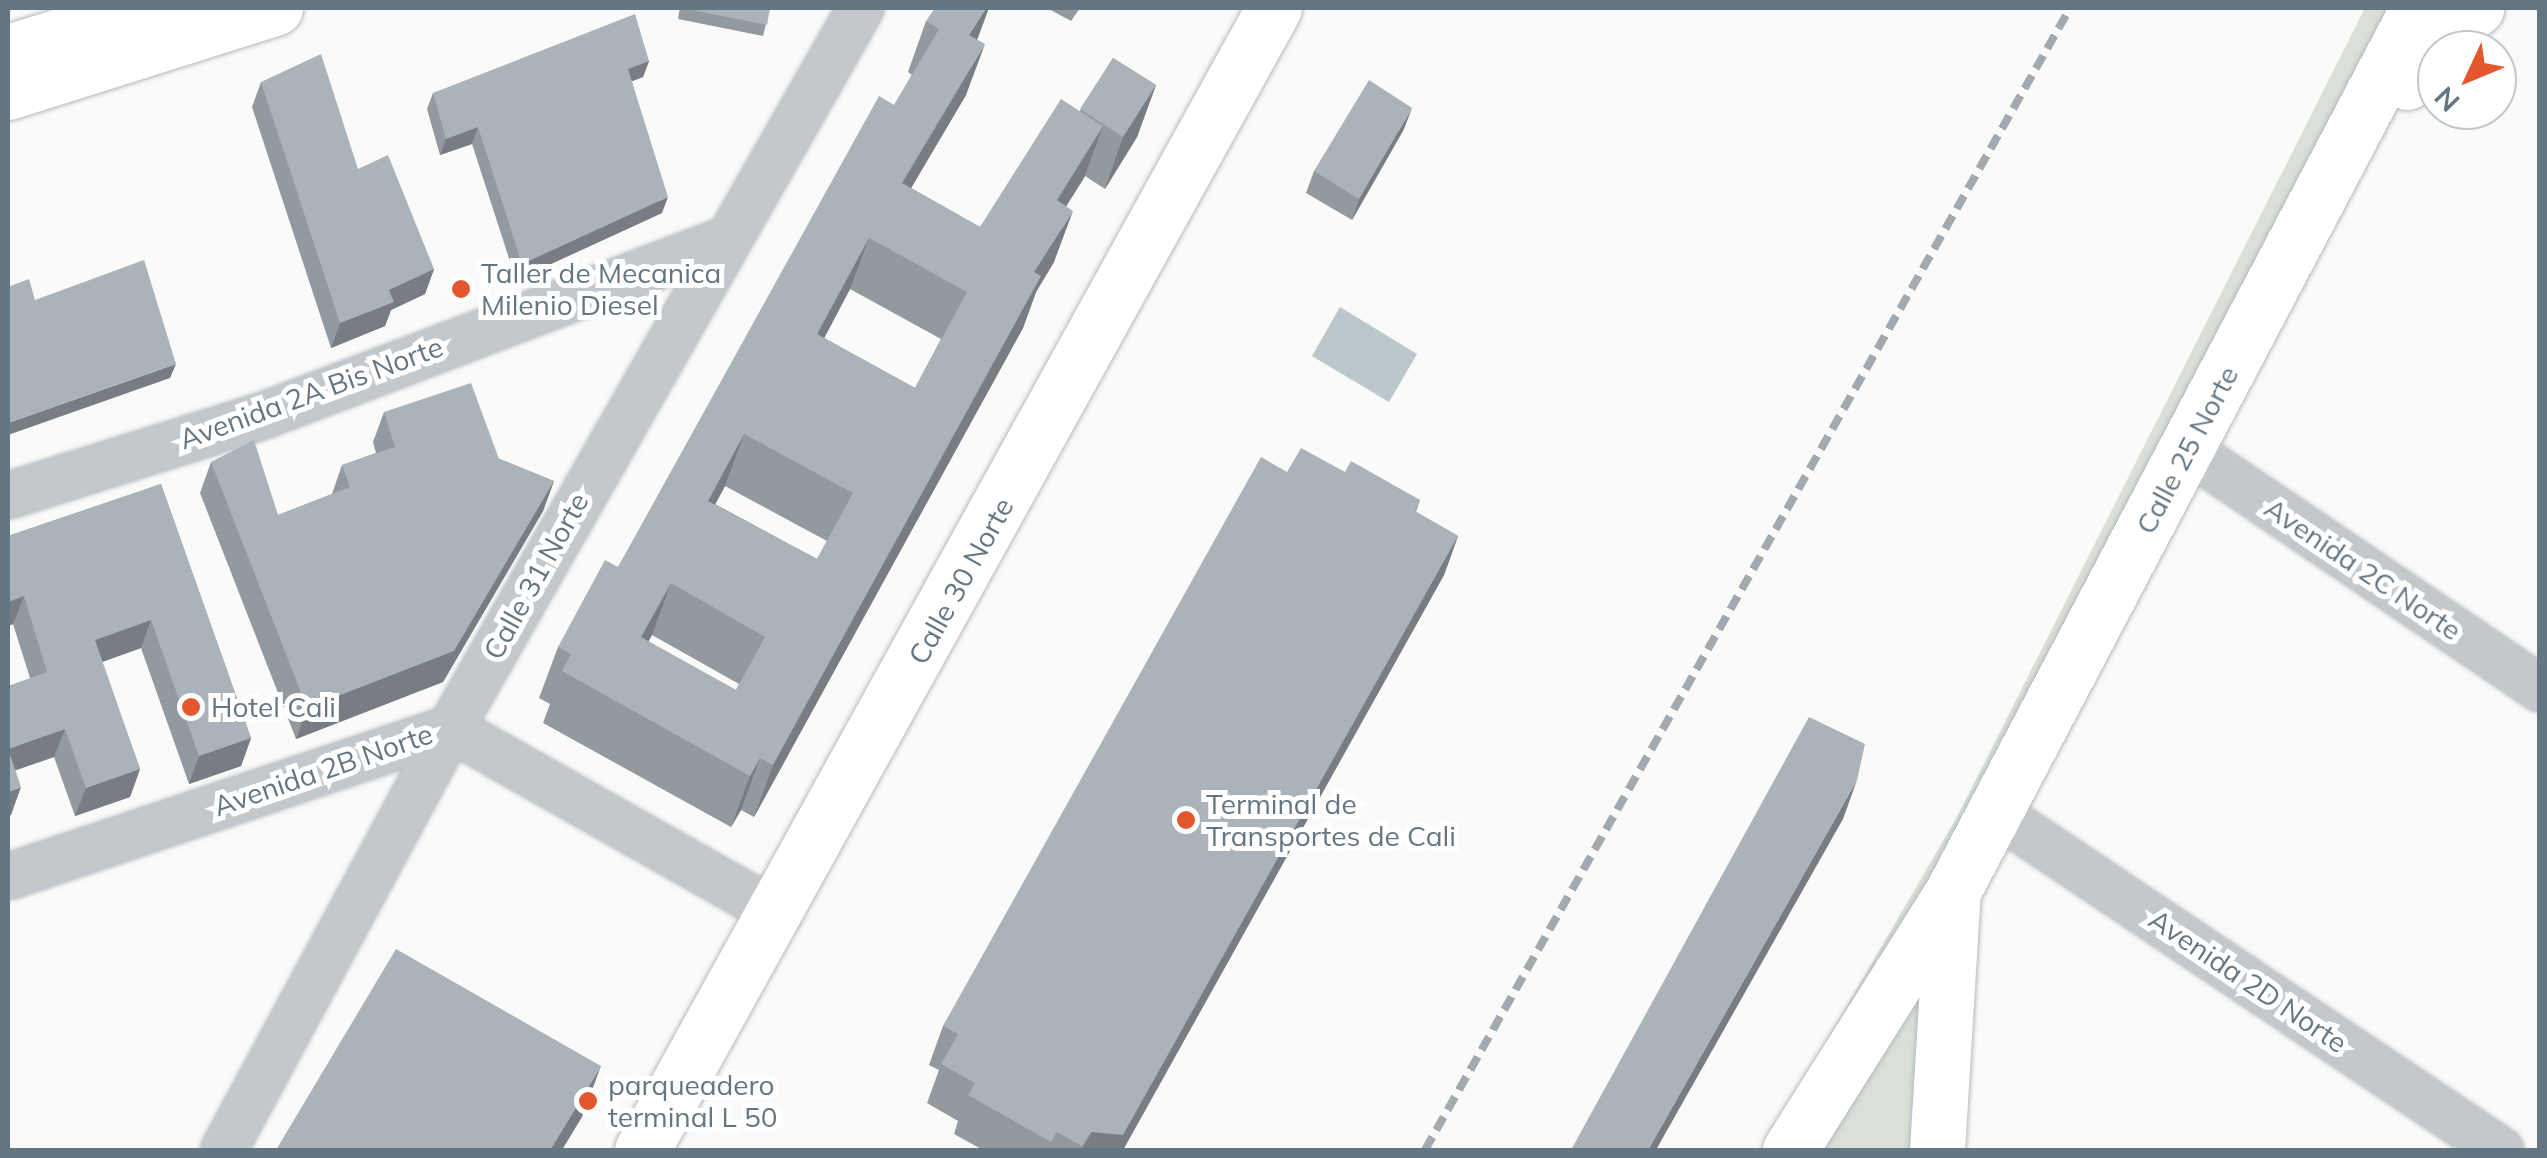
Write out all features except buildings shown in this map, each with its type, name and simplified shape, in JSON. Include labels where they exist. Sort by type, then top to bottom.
[{"type":"main road","points":[[8,52],[150,8]]},
{"type":"main road","points":[[8,92],[275,8]]},
{"type":"main road","name":"Calle 30 Norte","points":[[642,1150],[780,914],[1274,8]]},
{"type":"main road","name":"Calle 25 Norte","points":[[1790,1150],[1953,892],[2418,8]]},
{"type":"main road","points":[[2342,154],[2396,104],[2440,36],[2476,8]]},
{"type":"main road","name":"Calle 25 Norte","points":[[1937,1150],[1953,892]]},
{"type":"street","name":"Calle 31 Norte","points":[[223,1150],[450,728],[724,240],[860,8]]},
{"type":"street","name":"Avenida 2A Bis Norte","points":[[8,495],[266,414],[724,240]]},
{"type":"street","name":"Avenida 2C Norte","points":[[2188,450],[2540,688]]},
{"type":"street","name":"Avenida 2B Norte","points":[[8,876],[450,728],[780,914]]},
{"type":"street","name":"Avenida 2D Norte","points":[[1995,812],[2500,1150]]},
{"type":"shaded area","points":[[2365,8],[2418,8],[1953,891],[1937,1150],[1763,1150],[1958,815]]},
{"type":"shaded area","points":[[1340,307],[1417,354],[1389,402],[1312,356]]},
{"type":"railway","points":[[1425,1150],[2070,8]]},
{"type":"place","name":"Taller de Mecanica Milenio Diesel","points":[[461,289]]},
{"type":"place","name":"Hotel Cali","points":[[191,707]]},
{"type":"place","name":"Terminal de Transportes de Cali","points":[[1186,820]]},
{"type":"place","name":"parqueadero terminal L 50","points":[[588,1101]]}]
